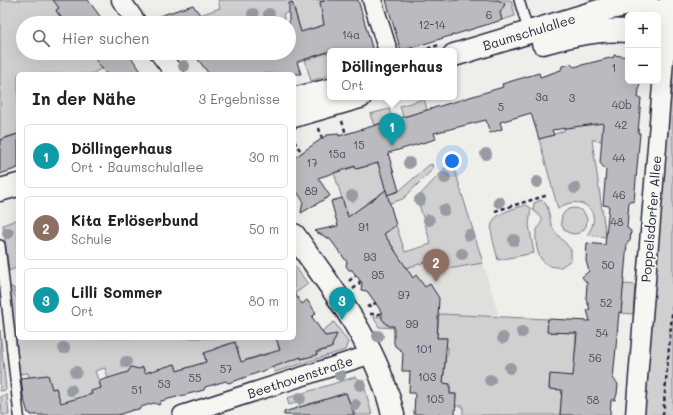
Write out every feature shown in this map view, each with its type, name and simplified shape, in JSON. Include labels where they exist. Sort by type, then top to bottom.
[{"type":"street","points":[[121,0],[132,16]]},
{"type":"street","points":[[372,0],[387,48]]},
{"type":"street","name":"Baumschulallee","points":[[457,54],[530,36],[602,10],[632,2],[670,11]]},
{"type":"street","name":"Poppelsdorfer Allee","points":[[635,415],[666,43],[670,11]]},
{"type":"street","name":"Baumschulallee","points":[[457,68],[566,37],[608,30],[625,31]]},
{"type":"street","points":[[164,60],[173,72]]},
{"type":"street","points":[[296,98],[327,91]]},
{"type":"street","points":[[296,115],[350,100]]},
{"type":"street","points":[[0,190],[16,186]]},
{"type":"street","points":[[0,202],[16,198]]},
{"type":"street","points":[[296,238],[340,299],[372,354],[384,380],[393,415]]},
{"type":"street","name":"Beethovenstraße","points":[[182,415],[372,354]]},
{"type":"lane","points":[[519,0],[530,36]]},
{"type":"lane","points":[[0,245],[19,415]]},
{"type":"path","points":[[296,144],[302,153]]},
{"type":"path","points":[[495,211],[548,195]]},
{"type":"path","points":[[359,284],[360,280]]},
{"type":"path","points":[[663,415],[673,303]]},
{"type":"shaded area","points":[[0,0],[54,0],[59,8],[56,11],[60,16],[16,16],[16,60],[96,60],[102,68],[95,72],[16,72],[16,134],[6,137],[7,141],[0,143]]},
{"type":"shaded area","points":[[218,0],[328,0],[320,2],[324,25],[301,32],[295,11],[283,14],[283,16],[200,15],[220,8]]},
{"type":"shaded area","points":[[496,0],[511,0],[515,16],[502,20]]},
{"type":"shaded area","points":[[327,53],[327,76],[311,81],[305,60]]},
{"type":"shaded area","points":[[670,60],[673,62],[673,415],[638,415]]},
{"type":"shaded area","points":[[605,89],[605,141],[592,140],[606,237],[587,235],[592,226],[593,218],[592,212],[588,207],[581,203],[574,203],[566,204],[558,209],[539,139],[564,131],[564,128]]},
{"type":"shaded area","points":[[424,100],[427,110],[403,117],[400,106]]},
{"type":"shaded area","points":[[389,109],[393,120],[374,125],[370,114]]},
{"type":"shaded area","points":[[452,161],[483,263],[436,271],[432,260],[399,270],[395,253],[396,251],[384,234],[396,225],[405,252],[431,244],[417,198]]},
{"type":"shaded area","points":[[378,163],[386,190],[348,217],[334,173]]},
{"type":"shaded area","points":[[432,164],[433,169],[403,199],[390,203],[387,195],[399,191]]},
{"type":"shaded area","points":[[541,200],[546,204],[553,228],[571,250],[571,260],[561,267],[548,265],[543,261],[536,245],[536,232],[542,219],[533,210],[534,203]]},
{"type":"shaded area","points":[[526,205],[531,208],[529,225],[534,253],[498,260],[492,237],[492,222],[502,213]]},
{"type":"shaded area","points":[[574,208],[584,211],[587,221],[584,231],[574,234],[564,231],[561,221],[564,211]]},
{"type":"shaded area","points":[[16,220],[16,268],[9,271],[3,225]]},
{"type":"shaded area","points":[[433,260],[436,271],[483,263],[499,317],[381,312],[374,301],[399,270]]},
{"type":"shaded area","points":[[296,268],[308,284],[296,293]]},
{"type":"shaded area","points":[[624,284],[635,285],[633,314],[621,313],[622,301],[620,301]]},
{"type":"shaded area","points":[[9,286],[14,288],[14,294],[16,296],[16,340],[277,340],[279,349],[301,357],[302,359],[333,347],[332,344],[335,339],[332,335],[325,336],[322,331],[334,322],[348,342],[345,350],[275,372],[268,353],[245,360],[249,373],[245,375],[235,342],[215,348],[206,362],[177,371],[175,364],[145,373],[143,368],[136,370],[133,367],[129,370],[119,414],[105,368],[95,371],[101,388],[62,407],[56,388],[52,389],[29,377],[28,373],[20,374]]},
{"type":"shaded area","points":[[439,314],[548,319],[548,332],[576,333],[574,376],[550,375],[549,388],[562,390],[560,415],[463,415],[463,406],[455,406],[456,394],[450,394],[450,384],[443,383],[448,347],[446,347],[446,338],[437,338]]},
{"type":"shaded area","points":[[373,316],[382,317],[386,325],[394,326],[394,328],[379,327]]},
{"type":"shaded area","points":[[0,330],[6,390],[0,391]]},
{"type":"shaded area","points":[[355,377],[363,381],[372,415],[355,415],[353,407],[349,408],[348,404],[350,403],[346,393],[300,407],[298,402],[289,405],[287,398]]},
{"type":"shaded area","points":[[7,395],[9,415],[2,415],[1,396]]},
{"type":"building","points":[[53,0],[88,0],[100,16],[60,16],[56,10],[59,8]]},
{"type":"building","points":[[328,0],[358,0],[372,48],[327,48],[327,52],[297,62],[301,74],[296,74],[296,72],[207,72],[198,60],[296,60],[296,16],[289,16],[289,3],[292,2],[301,32],[324,25],[320,2]]},
{"type":"building","points":[[386,0],[498,0],[505,4],[500,13],[502,20],[411,48],[400,48]]},
{"type":"building","points":[[193,5],[201,16],[159,16]]},
{"type":"building","points":[[614,55],[625,57],[625,84],[640,84],[638,98],[641,98],[638,133],[640,133],[634,202],[629,201],[627,228],[631,231],[630,241],[627,243],[621,313],[619,312],[613,378],[618,384],[615,400],[611,400],[610,415],[560,415],[562,390],[549,389],[550,374],[573,376],[577,333],[547,332],[548,319],[590,321],[587,310],[590,309],[586,299],[587,283],[582,277],[589,271],[586,261],[587,243],[605,245],[609,206],[603,205],[606,170],[600,163],[603,123],[552,130],[554,135],[539,139],[531,113],[500,122],[502,129],[490,133],[486,120],[434,133],[436,139],[388,153],[399,191],[387,195],[378,163],[356,169],[355,166],[318,178],[330,196],[301,213],[303,201],[296,190],[296,157],[327,135],[339,134],[339,136],[503,87],[502,84],[539,73],[540,77],[561,70],[562,66],[571,64],[574,67],[614,57]]},
{"type":"building","points":[[96,60],[133,60],[142,72],[105,72]]},
{"type":"building","points":[[16,135],[16,169],[0,174],[0,140]]},
{"type":"building","points":[[386,190],[396,225],[384,234],[413,278],[416,275],[425,287],[430,284],[439,298],[437,338],[447,338],[443,383],[450,384],[450,394],[456,394],[455,415],[414,414],[415,393],[409,393],[410,371],[402,371],[403,352],[395,346],[394,326],[389,326],[382,319],[382,313],[377,305],[367,291],[361,290],[362,283],[352,270],[349,270],[346,266],[347,262],[330,239],[314,231],[338,226],[331,201],[342,198],[348,217]]},
{"type":"building","points":[[296,296],[302,304],[307,300],[316,313],[312,317],[325,336],[337,334],[331,348],[316,352],[317,355],[301,359],[301,357],[235,381],[228,383],[226,381],[205,387],[204,390],[161,401],[159,405],[154,403],[141,407],[140,409],[118,415],[31,415],[28,413],[23,396],[21,378],[48,375],[52,389],[56,388],[61,403],[92,394],[91,391],[101,388],[99,381],[128,372],[131,367],[139,369],[143,367],[145,373],[175,364],[177,371],[206,362],[204,353],[235,342],[241,362],[280,350],[277,340],[296,340]]},
{"type":"building","points":[[346,393],[354,415],[284,415],[284,412]]},
{"type":"place","name":"Döllingerhaus","points":[[392,146]]},
{"type":"place","name":"Kita Erlöserbund","points":[[436,282]]},
{"type":"place","name":"Lilli Sommer","points":[[342,320]]}]
